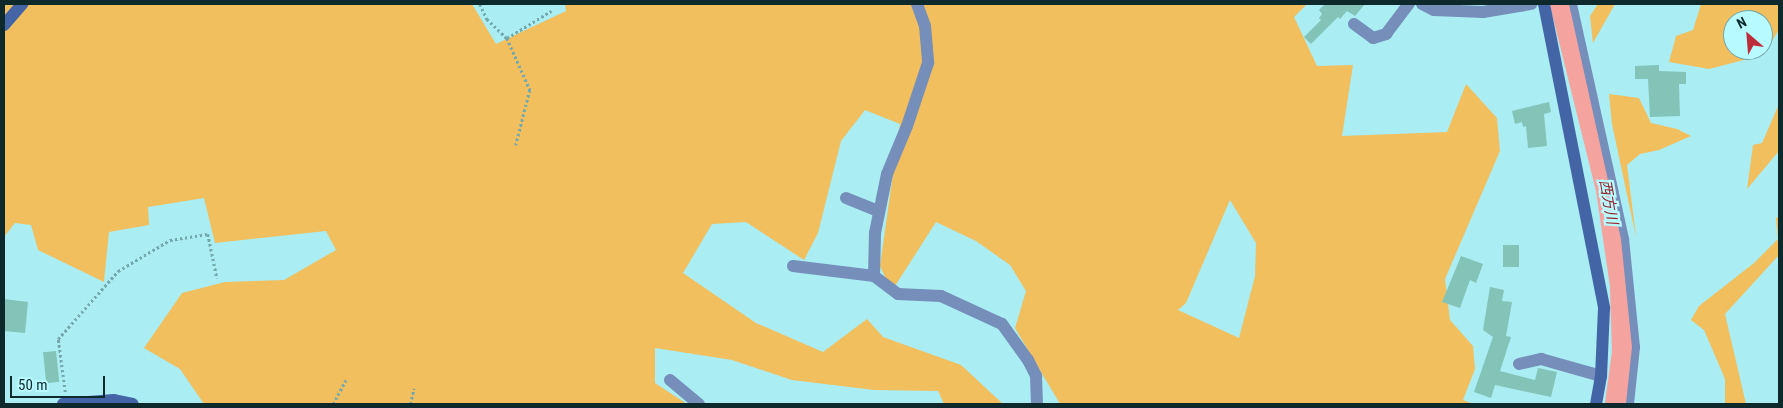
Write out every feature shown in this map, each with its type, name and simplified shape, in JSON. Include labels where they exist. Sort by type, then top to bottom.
[{"type":"street","points":[[4,25],[22,4]]},
{"type":"street","points":[[874,276],[878,211],[887,174],[907,126],[928,63],[928,46],[917,4]]},
{"type":"street","points":[[1354,24],[1373,38],[1386,34],[1409,4]]},
{"type":"street","points":[[1422,4],[1434,10],[1483,12],[1531,4]]},
{"type":"street","points":[[1544,4],[1598,265],[1604,308],[1601,376],[1596,404]]},
{"type":"street","points":[[846,198],[878,211]]},
{"type":"street","points":[[793,266],[874,276],[898,294],[941,296],[1002,324],[1028,360],[1036,376],[1037,404]]},
{"type":"street","points":[[1519,364],[1540,359],[1601,376]]},
{"type":"street","points":[[670,380],[699,404]]},
{"type":"street","points":[[63,404],[114,400],[133,404]]},
{"type":"lane","points":[[1573,4],[1624,239],[1636,347],[1630,404]]},
{"type":"path","points":[[480,4],[487,18],[507,38],[530,90],[516,145]]},
{"type":"path","points":[[507,38],[551,11]]},
{"type":"path","points":[[66,404],[58,339],[69,323],[118,271],[170,240],[208,234],[217,278]]},
{"type":"path","points":[[333,404],[346,380]]},
{"type":"path","points":[[410,404],[414,388]]},
{"type":"shaded area","points":[[4,4],[472,4],[496,44],[566,11],[565,4],[1307,4],[1294,17],[1317,66],[1353,65],[1342,136],[1447,132],[1466,84],[1497,118],[1500,151],[1445,279],[1450,320],[1473,346],[1475,369],[1463,400],[1473,404],[1060,404],[1015,328],[1026,291],[1010,265],[976,241],[936,222],[895,286],[888,283],[880,266],[900,124],[865,110],[841,141],[818,233],[804,260],[746,222],[712,224],[683,273],[756,323],[823,352],[867,319],[883,337],[961,365],[1003,404],[944,404],[938,391],[874,390],[792,380],[732,360],[655,348],[655,383],[687,404],[204,404],[180,369],[144,348],[182,293],[225,282],[284,280],[336,250],[326,231],[215,243],[204,198],[148,207],[149,225],[109,232],[104,282],[38,250],[31,225],[15,223],[4,237]],"holes":[[[1230,200],[1256,243],[1255,276],[1239,338],[1178,310],[1186,303]]]},
{"type":"shaded area","points":[[1598,4],[1615,4],[1593,43],[1590,16]]},
{"type":"shaded area","points":[[1701,4],[1779,4],[1779,30],[1773,39],[1773,10],[1723,10],[1723,60],[1744,60],[1709,69],[1669,62],[1676,36],[1693,30]]},
{"type":"shaded area","points":[[1609,94],[1639,98],[1651,123],[1677,129],[1691,136],[1659,150],[1640,154],[1627,165],[1636,237],[1612,124]]},
{"type":"shaded area","points":[[1779,104],[1779,151],[1747,189],[1753,145],[1762,143]]},
{"type":"shaded area","points":[[1779,216],[1779,255],[1725,314],[1746,404],[1725,404],[1725,379],[1704,330],[1691,320],[1699,306],[1754,263],[1778,239],[1776,218]]},
{"type":"building","points":[[1325,4],[1365,4],[1355,16],[1347,11],[1340,19],[1338,17],[1311,44],[1304,37],[1321,20],[1319,18],[1322,14],[1319,10]]},
{"type":"building","points":[[1659,65],[1659,71],[1686,72],[1686,84],[1679,84],[1680,116],[1650,117],[1648,79],[1635,79],[1635,66]]},
{"type":"building","points":[[1549,102],[1551,112],[1544,114],[1547,146],[1528,148],[1526,126],[1523,127],[1522,122],[1515,124],[1512,111]]},
{"type":"building","points":[[1503,245],[1519,245],[1519,267],[1503,267]]},
{"type":"building","points":[[1461,256],[1483,264],[1476,283],[1470,280],[1460,308],[1442,302]]},
{"type":"building","points":[[1490,287],[1504,290],[1502,301],[1512,302],[1506,336],[1511,337],[1500,371],[1535,380],[1538,368],[1557,372],[1551,397],[1495,385],[1491,398],[1474,392],[1493,337],[1483,330]]},
{"type":"building","points":[[4,299],[28,302],[25,333],[4,331]]},
{"type":"building","points":[[56,351],[59,382],[46,383],[43,352]]},
{"type":"waterway","name":"西方川","points":[[1561,4],[1607,190],[1621,286],[1623,352],[1616,404]]}]
